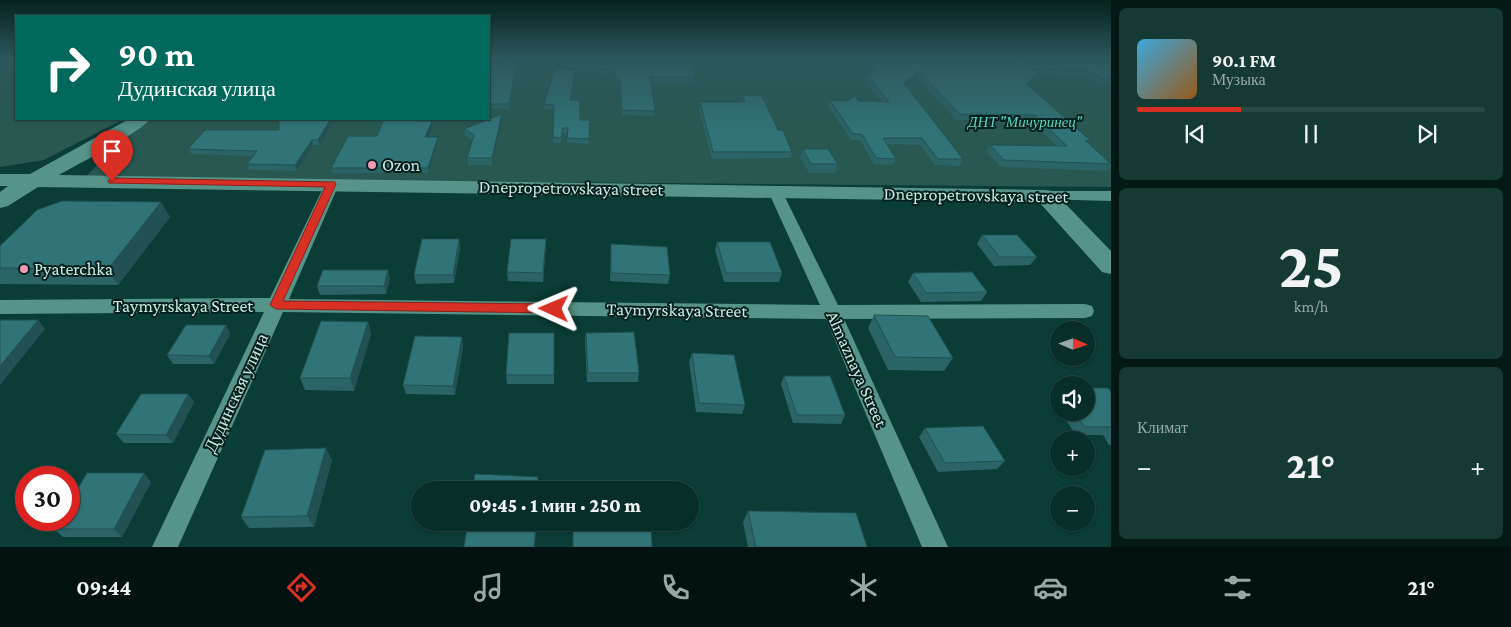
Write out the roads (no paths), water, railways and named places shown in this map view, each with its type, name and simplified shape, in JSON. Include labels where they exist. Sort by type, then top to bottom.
[{"type":"street","points":[[0,201],[32,180],[82,154],[139,120]]},
{"type":"street","name":"Dnepropetrovskaya street","points":[[0,180],[1111,196]]},
{"type":"street","name":"Дудинская улица","points":[[165,547],[332,184]]},
{"type":"street","name":"Almaznaya Street","points":[[776,191],[832,312],[935,547]]},
{"type":"street","points":[[1044,196],[1111,266]]},
{"type":"street","name":"Taymyrskaya Street","points":[[0,307],[276,305],[832,312],[1085,311]]},
{"type":"place","name":"Ozon","points":[[372,165]]},
{"type":"place","name":"Pyaterchka","points":[[24,269]]},
{"type":"park label","name":"ДНТ \"Мичуринец\"","points":[[1025,122]]}]
